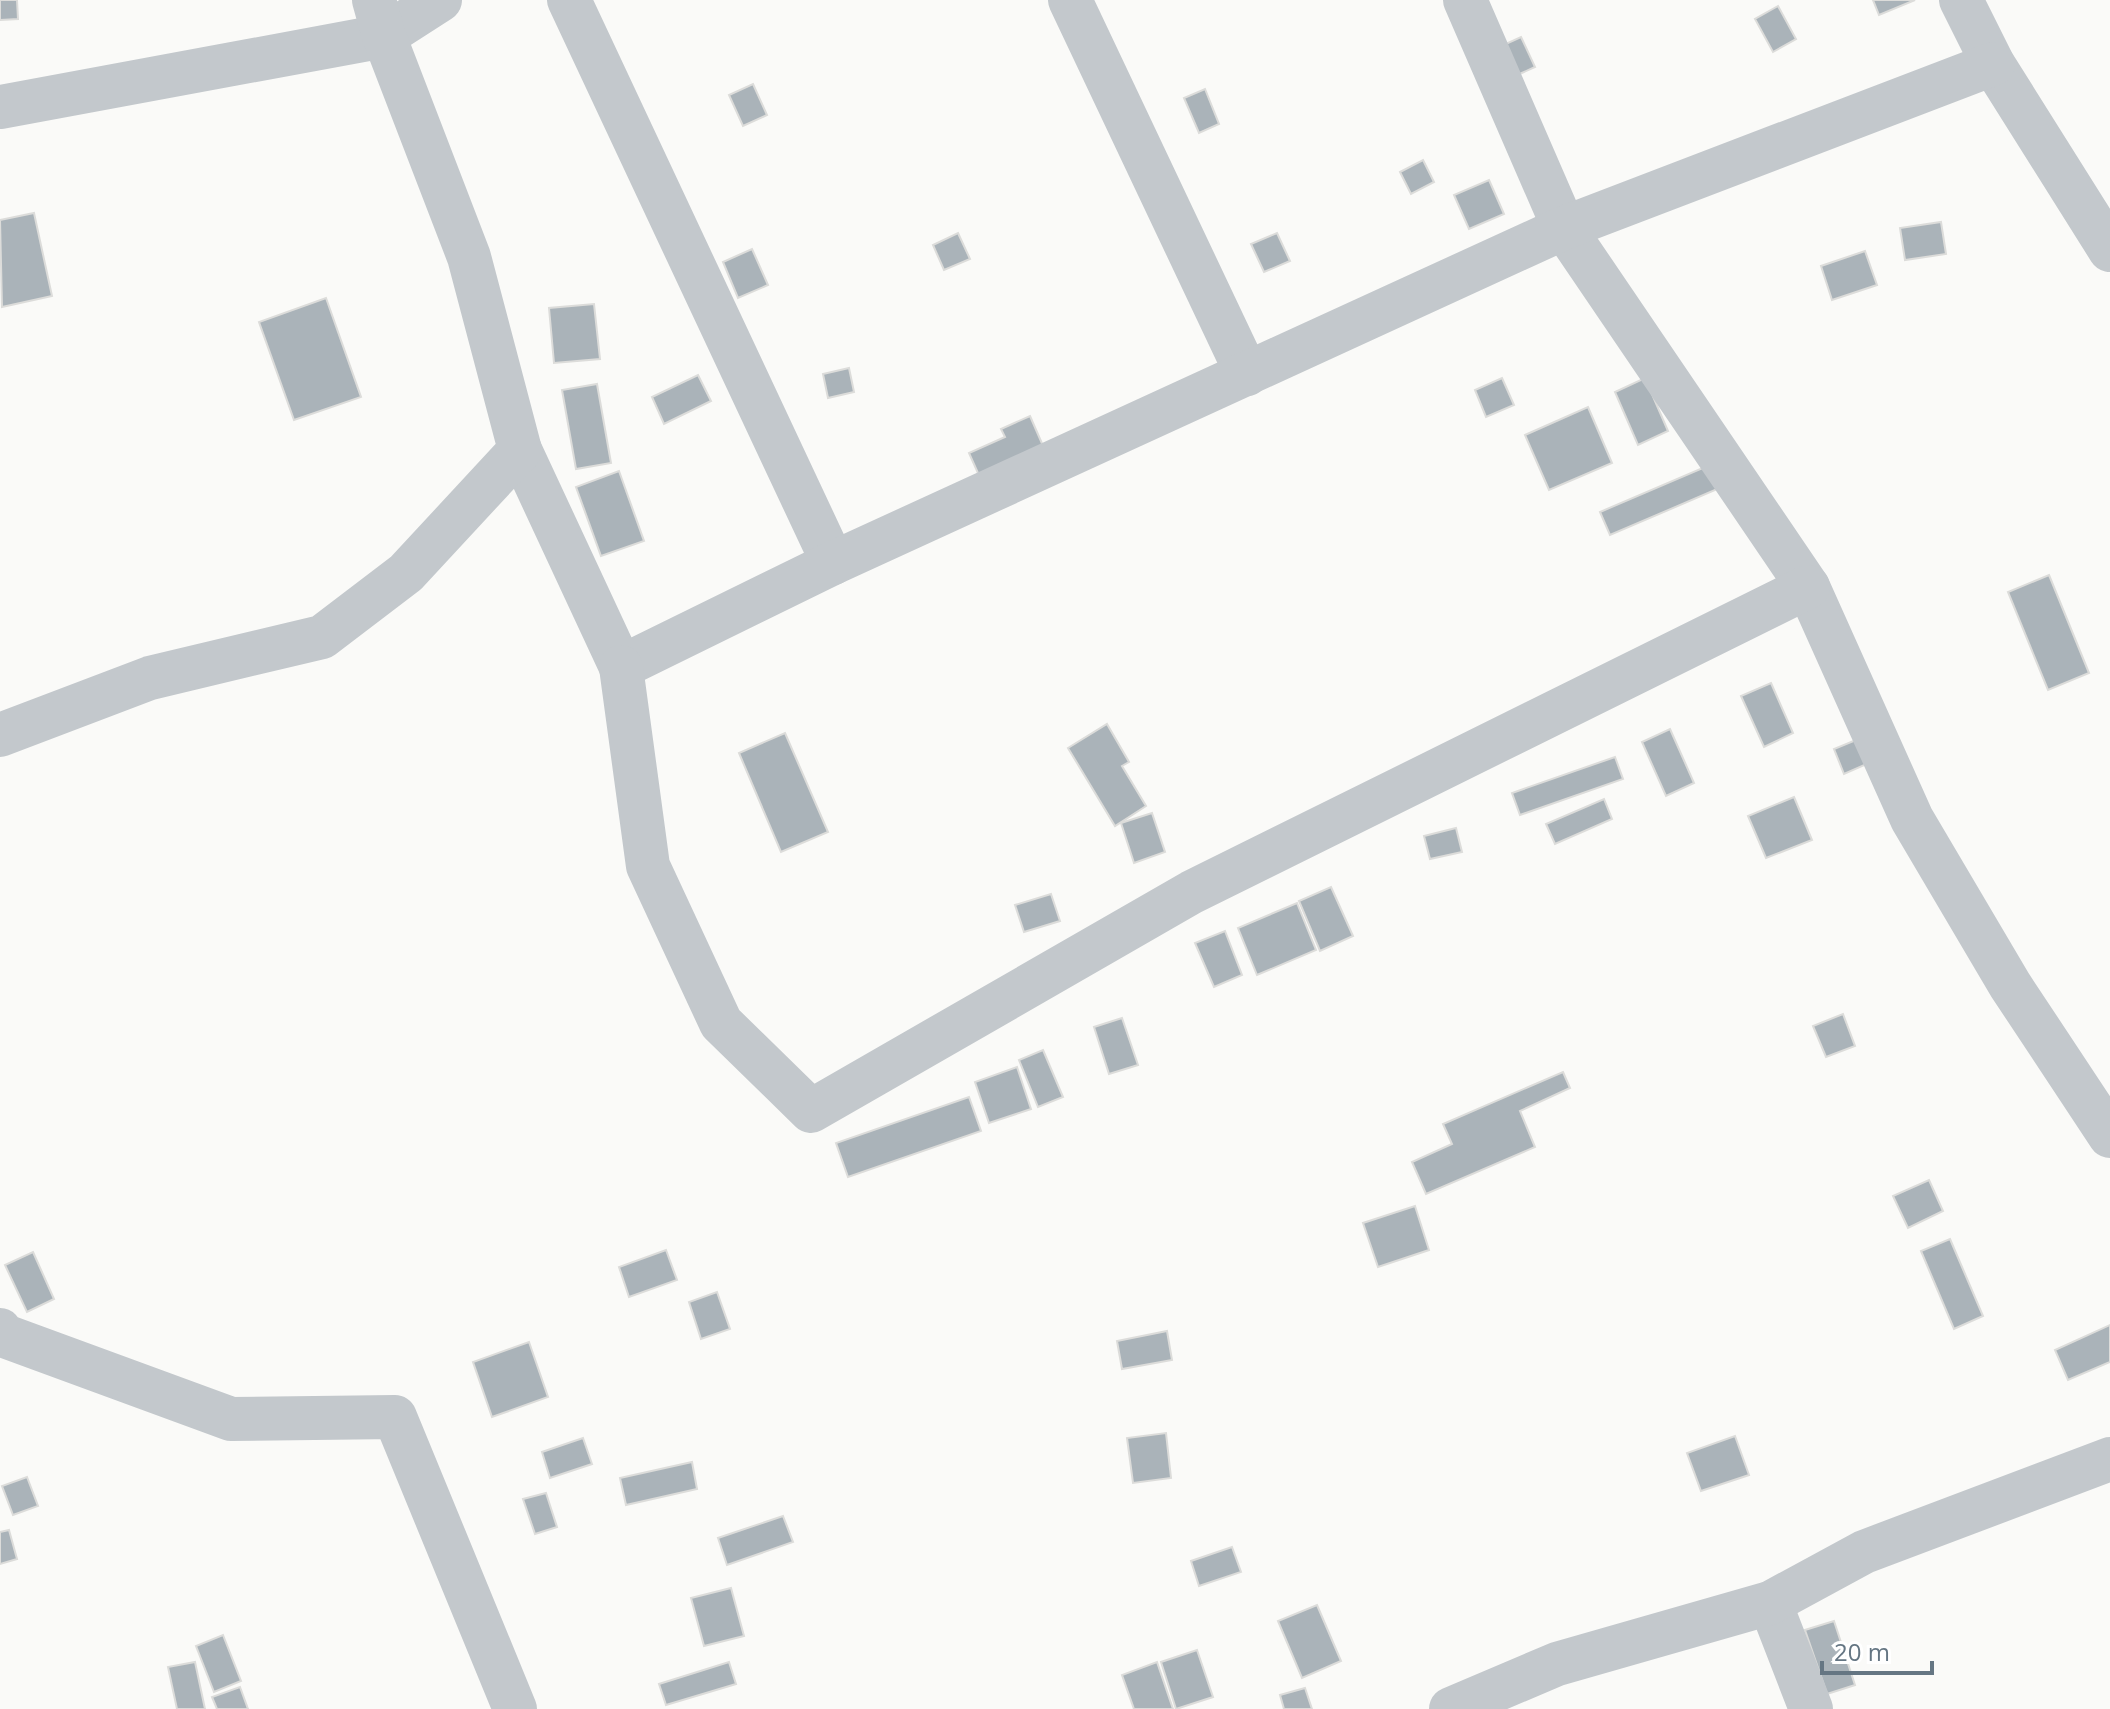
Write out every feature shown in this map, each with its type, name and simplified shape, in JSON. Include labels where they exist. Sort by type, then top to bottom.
[{"type":"street","points":[[0,107],[379,18],[440,0]]},
{"type":"street","points":[[569,0],[833,563]]},
{"type":"street","points":[[1070,0],[1247,374]]},
{"type":"street","points":[[1465,0],[1564,228],[1808,587],[1912,819],[2010,985],[2110,1136]]},
{"type":"street","points":[[1961,0],[1993,64],[2110,250]]},
{"type":"street","points":[[379,18],[469,257],[520,450],[621,667],[648,866],[721,1023],[811,1111],[1192,892],[1808,587]]},
{"type":"street","points":[[621,667],[833,563],[1564,228],[1993,64]]},
{"type":"street","points":[[0,735],[150,678],[322,637],[406,573],[520,450]]},
{"type":"street","points":[[0,1330],[2,1335],[231,1419],[395,1417],[515,1709]]},
{"type":"street","points":[[1451,1709],[1557,1664],[1770,1603],[1864,1552],[2106,1470]]},
{"type":"street","points":[[1770,1603],[1811,1709]]},
{"type":"building","points":[[0,0],[17,0],[18,19],[0,20]]},
{"type":"building","points":[[1873,0],[1915,0],[1879,15]]},
{"type":"building","points":[[1778,6],[1796,39],[1773,52],[1755,19]]},
{"type":"building","points":[[1521,37],[1535,67],[1513,77],[1499,47]]},
{"type":"building","points":[[753,84],[767,115],[743,126],[729,95]]},
{"type":"building","points":[[1205,89],[1219,124],[1199,133],[1184,98]]},
{"type":"building","points":[[1423,160],[1434,182],[1411,194],[1400,172]]},
{"type":"building","points":[[1489,180],[1504,214],[1469,229],[1454,195]]},
{"type":"building","points":[[34,213],[52,296],[2,307],[0,220]]},
{"type":"building","points":[[1941,222],[1946,254],[1905,260],[1900,228]]},
{"type":"building","points":[[958,233],[970,259],[944,270],[933,245]]},
{"type":"building","points":[[1277,233],[1290,261],[1264,272],[1251,244]]},
{"type":"building","points":[[752,249],[768,285],[738,298],[723,262]]},
{"type":"building","points":[[1865,251],[1877,285],[1832,300],[1821,266]]},
{"type":"building","points":[[326,298],[361,397],[294,420],[259,322]]},
{"type":"building","points":[[594,304],[600,359],[554,363],[549,308]]},
{"type":"building","points":[[849,368],[854,392],[828,398],[823,374]]},
{"type":"building","points":[[698,375],[711,401],[664,424],[652,397]]},
{"type":"building","points":[[1502,378],[1514,405],[1486,417],[1475,390]]},
{"type":"building","points":[[1645,378],[1668,431],[1638,445],[1615,392]]},
{"type":"building","points":[[597,384],[611,463],[576,469],[562,390]]},
{"type":"building","points":[[1588,407],[1612,463],[1549,490],[1525,435]]},
{"type":"building","points":[[1030,416],[1054,471],[990,500],[969,453],[1005,437],[1001,429]]},
{"type":"building","points":[[1719,461],[1729,484],[1610,535],[1600,512]]},
{"type":"building","points":[[619,471],[644,541],[601,556],[576,487]]},
{"type":"building","points":[[2049,575],[2089,673],[2048,690],[2008,592]]},
{"type":"building","points":[[1771,683],[1793,733],[1764,747],[1741,696]]},
{"type":"building","points":[[1107,724],[1129,762],[1122,766],[1146,806],[1115,826],[1068,748]]},
{"type":"building","points":[[1670,729],[1694,783],[1666,796],[1642,742]]},
{"type":"building","points":[[785,733],[828,832],[781,852],[739,753]]},
{"type":"building","points":[[1868,735],[1878,759],[1844,774],[1834,749]]},
{"type":"building","points":[[1615,757],[1623,779],[1520,815],[1512,793]]},
{"type":"building","points":[[1794,797],[1812,840],[1766,858],[1748,816]]},
{"type":"building","points":[[1604,799],[1612,819],[1555,844],[1546,824]]},
{"type":"building","points":[[1152,813],[1165,852],[1134,863],[1121,823]]},
{"type":"building","points":[[1456,828],[1462,852],[1430,859],[1424,836]]},
{"type":"building","points":[[1331,887],[1353,936],[1320,951],[1299,901]]},
{"type":"building","points":[[1051,894],[1060,921],[1024,932],[1015,905]]},
{"type":"building","points":[[1297,903],[1316,950],[1257,975],[1238,928]]},
{"type":"building","points":[[1225,931],[1242,975],[1214,987],[1195,943]]},
{"type":"building","points":[[1843,1014],[1855,1046],[1826,1057],[1813,1026]]},
{"type":"building","points":[[1122,1018],[1138,1065],[1109,1074],[1094,1027]]},
{"type":"building","points":[[1043,1050],[1063,1097],[1038,1107],[1019,1060]]},
{"type":"building","points":[[1017,1067],[1031,1109],[989,1123],[975,1082]]},
{"type":"building","points":[[1563,1072],[1570,1088],[1520,1111],[1535,1147],[1426,1194],[1412,1162],[1452,1144],[1443,1124]]},
{"type":"building","points":[[969,1097],[981,1131],[848,1177],[836,1143]]},
{"type":"building","points":[[1929,1180],[1943,1211],[1908,1228],[1893,1196]]},
{"type":"building","points":[[1415,1206],[1429,1250],[1378,1267],[1363,1223]]},
{"type":"building","points":[[1950,1239],[1983,1316],[1954,1329],[1921,1251]]},
{"type":"building","points":[[666,1250],[677,1280],[629,1297],[619,1267]]},
{"type":"building","points":[[33,1252],[54,1299],[27,1312],[5,1265]]},
{"type":"building","points":[[717,1292],[730,1329],[701,1339],[689,1302]]},
{"type":"building","points":[[2110,1325],[2110,1362],[2068,1380],[2055,1350]]},
{"type":"building","points":[[1167,1331],[1172,1360],[1122,1369],[1117,1341]]},
{"type":"building","points":[[529,1342],[548,1397],[492,1417],[473,1362]]},
{"type":"building","points":[[1166,1433],[1171,1478],[1133,1483],[1127,1438]]},
{"type":"building","points":[[1735,1436],[1749,1475],[1701,1491],[1687,1453]]},
{"type":"building","points":[[583,1438],[592,1464],[550,1478],[542,1452]]},
{"type":"building","points":[[692,1462],[697,1489],[626,1505],[620,1478]]},
{"type":"building","points":[[27,1477],[38,1506],[13,1515],[2,1486]]},
{"type":"building","points":[[546,1493],[557,1527],[535,1534],[523,1499]]},
{"type":"building","points":[[783,1516],[793,1542],[727,1565],[718,1538]]},
{"type":"building","points":[[9,1530],[17,1559],[0,1564],[0,1532]]},
{"type":"building","points":[[1232,1547],[1241,1572],[1199,1586],[1191,1561]]},
{"type":"building","points":[[731,1588],[744,1636],[704,1646],[691,1598]]},
{"type":"building","points":[[1317,1605],[1341,1661],[1302,1678],[1278,1621]]},
{"type":"building","points":[[1834,1621],[1855,1685],[1827,1694],[1805,1630]]},
{"type":"building","points":[[223,1635],[241,1681],[214,1692],[196,1646]]},
{"type":"building","points":[[1197,1650],[1213,1697],[1176,1709],[1161,1662]]},
{"type":"building","points":[[195,1662],[205,1709],[177,1709],[168,1667]]},
{"type":"building","points":[[729,1662],[736,1684],[666,1705],[659,1684]]},
{"type":"building","points":[[1157,1662],[1173,1709],[1134,1709],[1122,1675]]},
{"type":"building","points":[[240,1687],[248,1709],[217,1709],[212,1697]]},
{"type":"building","points":[[1305,1688],[1312,1709],[1284,1709],[1280,1695]]}]
